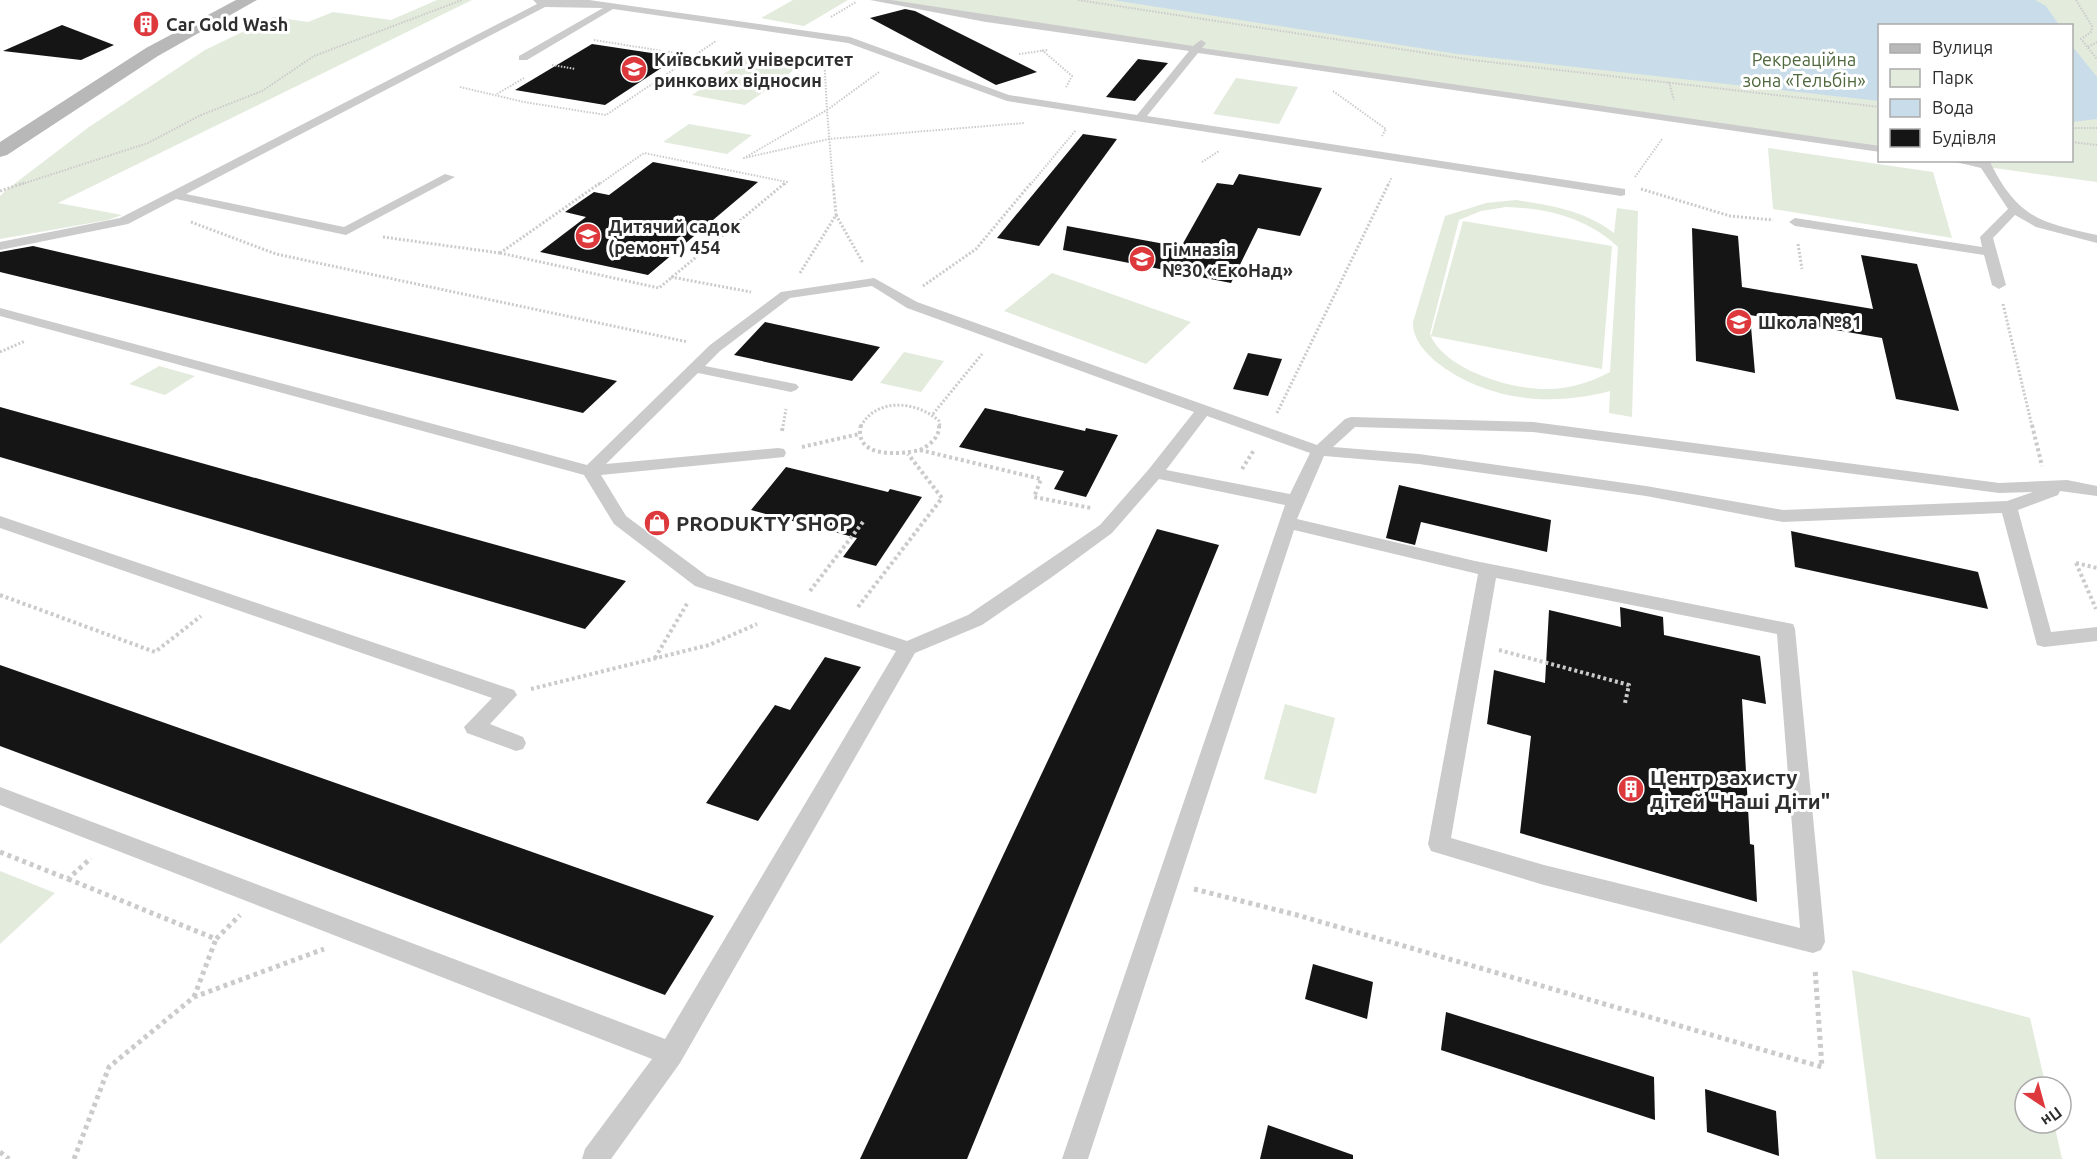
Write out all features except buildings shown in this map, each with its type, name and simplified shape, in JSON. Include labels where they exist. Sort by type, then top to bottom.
[{"type":"street","points":[[0,151],[152,52],[249,0]]},
{"type":"lane","points":[[874,0],[1878,142]]},
{"type":"lane","points":[[909,0],[1878,149]]},
{"type":"lane","points":[[0,246],[124,221],[540,2],[589,3],[850,40],[1007,98],[1624,189]]},
{"type":"lane","points":[[524,58],[612,6]]},
{"type":"lane","points":[[1140,118],[1199,46]]},
{"type":"lane","points":[[1984,163],[2001,197],[2013,211],[2033,222],[2097,239]]},
{"type":"lane","points":[[176,195],[346,231],[449,177]]},
{"type":"lane","points":[[1999,285],[1986,237],[2013,211]]},
{"type":"lane","points":[[1795,222],[1990,252]]},
{"type":"lane","points":[[590,471],[715,348],[786,295],[874,282],[904,300],[1319,451],[1419,459],[1646,491],[1783,516],[2009,507],[2067,484]]},
{"type":"lane","points":[[0,312],[590,471],[778,453]]},
{"type":"lane","points":[[695,368],[791,387]]},
{"type":"lane","points":[[595,1159],[671,1054],[909,648],[975,620],[1106,529],[1155,473],[1205,408]]},
{"type":"lane","points":[[1076,1159],[1295,501],[1319,451],[1351,422],[1533,427],[1999,488],[2067,484],[2097,491]]},
{"type":"lane","points":[[590,471],[620,520],[701,581],[790,612],[909,648]]},
{"type":"lane","points":[[1155,473],[1295,501]]},
{"type":"lane","points":[[2009,507],[2044,640],[2097,634]]},
{"type":"lane","points":[[0,522],[507,695],[474,727],[516,743]]},
{"type":"lane","points":[[1289,523],[1384,548],[1488,571],[1786,629],[1813,942],[1544,875],[1439,844],[1488,571]]},
{"type":"lane","points":[[0,796],[671,1054]]},
{"type":"path","points":[[0,191],[148,143],[201,114],[262,91],[314,56],[462,0]]},
{"type":"path","points":[[1078,0],[1472,60],[1878,106]]},
{"type":"path","points":[[2076,0],[2092,26],[2091,32],[2081,39],[2096,58]]},
{"type":"path","points":[[1214,29],[1220,21]]},
{"type":"path","points":[[460,87],[524,102],[606,115],[742,24]]},
{"type":"path","points":[[562,35],[694,56]]},
{"type":"path","points":[[824,36],[826,110],[836,215],[874,282]]},
{"type":"path","points":[[2088,47],[2097,42]]},
{"type":"path","points":[[1037,46],[1072,76],[1055,105]]},
{"type":"path","points":[[900,58],[826,110],[744,158],[829,139],[1027,123]]},
{"type":"path","points":[[549,64],[575,69]]},
{"type":"path","points":[[1669,82],[1671,91]]},
{"type":"path","points":[[1330,89],[1386,129]]},
{"type":"path","points":[[904,300],[976,249],[1075,131],[1101,112]]},
{"type":"path","points":[[1677,118],[1624,189],[1730,216],[1795,222],[1802,269]]},
{"type":"path","points":[[2073,128],[2097,128]]},
{"type":"path","points":[[2073,142],[2097,145]]},
{"type":"path","points":[[346,231],[499,254],[659,288],[788,182],[644,153],[499,254]]},
{"type":"path","points":[[1229,488],[1268,431],[1402,158]]},
{"type":"path","points":[[151,208],[276,254],[715,348]]},
{"type":"path","points":[[671,277],[752,292],[786,295],[836,215]]},
{"type":"path","points":[[1999,285],[2044,474],[2067,484]]},
{"type":"path","points":[[933,414],[998,335]]},
{"type":"path","points":[[791,387],[778,453],[860,434]]},
{"type":"path","points":[[912,406],[933,414],[939,421],[938,437],[920,450],[907,454],[881,453],[862,442],[860,434],[866,418],[886,407],[912,406]]},
{"type":"path","points":[[920,450],[1041,479],[1034,497],[1119,514]]},
{"type":"path","points":[[842,627],[942,498],[907,454]]},
{"type":"path","points":[[507,695],[709,645],[790,612],[863,522]]},
{"type":"path","points":[[2097,568],[2076,563],[2097,612]]},
{"type":"path","points":[[655,658],[701,581]]},
{"type":"path","points":[[0,595],[155,652],[223,598]]},
{"type":"path","points":[[1475,644],[1629,685],[1625,703]]},
{"type":"path","points":[[68,879],[113,839]]},
{"type":"path","points":[[0,852],[216,939]]},
{"type":"path","points":[[1168,882],[1297,915],[1822,1067],[1813,942]]},
{"type":"path","points":[[194,997],[216,939],[260,895]]},
{"type":"path","points":[[74,1159],[109,1067],[194,997],[365,936]]},
{"type":"path","points":[[0,1152],[9,1159]]},
{"type":"green space","points":[[437,0],[472,0],[58,203],[122,215],[108,220],[0,239],[0,196],[5,191],[89,127],[205,50],[274,17],[308,22],[333,12],[391,20]]},
{"type":"green space","points":[[793,0],[848,0],[804,26],[761,18]]},
{"type":"green space","name":"Рекреаційна зона «Тельбін»","points":[[878,0],[2097,0],[2097,182],[1949,162],[2073,162],[2073,24],[1878,24],[1878,151]]},
{"type":"green space","points":[[755,53],[805,62],[745,105],[692,95]]},
{"type":"green space","points":[[1236,78],[1298,87],[1279,124],[1213,114]]},
{"type":"green space","points":[[689,124],[752,135],[727,154],[663,142]]},
{"type":"green space","points":[[1768,148],[1933,172],[1952,238],[1773,209]]},
{"type":"green space","points":[[1516,200],[1555,207],[1592,219],[1614,233],[1617,208],[1638,211],[1632,417],[1609,413],[1610,391],[1564,399],[1541,399],[1519,397],[1475,385],[1435,361],[1420,344],[1414,333],[1413,322],[1445,216],[1486,203]],"holes":[[[1506,207],[1566,216],[1593,229],[1618,247],[1610,372],[1588,382],[1564,388],[1516,386],[1481,375],[1449,358],[1430,334],[1459,220],[1481,211]]]},
{"type":"green space","points":[[1463,221],[1612,246],[1602,369],[1431,336]]},
{"type":"green space","points":[[1052,273],[1191,322],[1146,364],[1004,311]]},
{"type":"green space","points":[[904,352],[944,361],[921,392],[880,383]]},
{"type":"green space","points":[[159,366],[195,376],[165,395],[129,384]]},
{"type":"green space","points":[[1285,704],[1335,718],[1316,794],[1264,779]]},
{"type":"green space","points":[[0,871],[55,893],[0,944]]},
{"type":"green space","points":[[1852,970],[2030,1018],[2043,1075],[2013,1075],[2013,1135],[2057,1135],[2062,1159],[1876,1159]]},
{"type":"water","points":[[1113,0],[2035,0],[2046,6],[2058,24],[1878,24],[1878,101],[1458,54]]},
{"type":"water","points":[[2073,47],[2097,77],[2097,119],[2073,122]]},
{"type":"place","name":"Car Gold Wash","points":[[146,24]]},
{"type":"place","name":"Київський університет ринкових відносин","points":[[634,69]]},
{"type":"place","name":"Дитячий садок (ремонт) 454","points":[[588,236]]},
{"type":"place","name":"Гімназія №30 «ЕкоНад»","points":[[1142,259]]},
{"type":"place","name":"Школа №81","points":[[1739,322]]},
{"type":"place","name":"PRODUKTY SHOP","points":[[657,523]]},
{"type":"place","name":"Центр захисту дітей \"Наші Діти\"","points":[[1631,789]]}]
